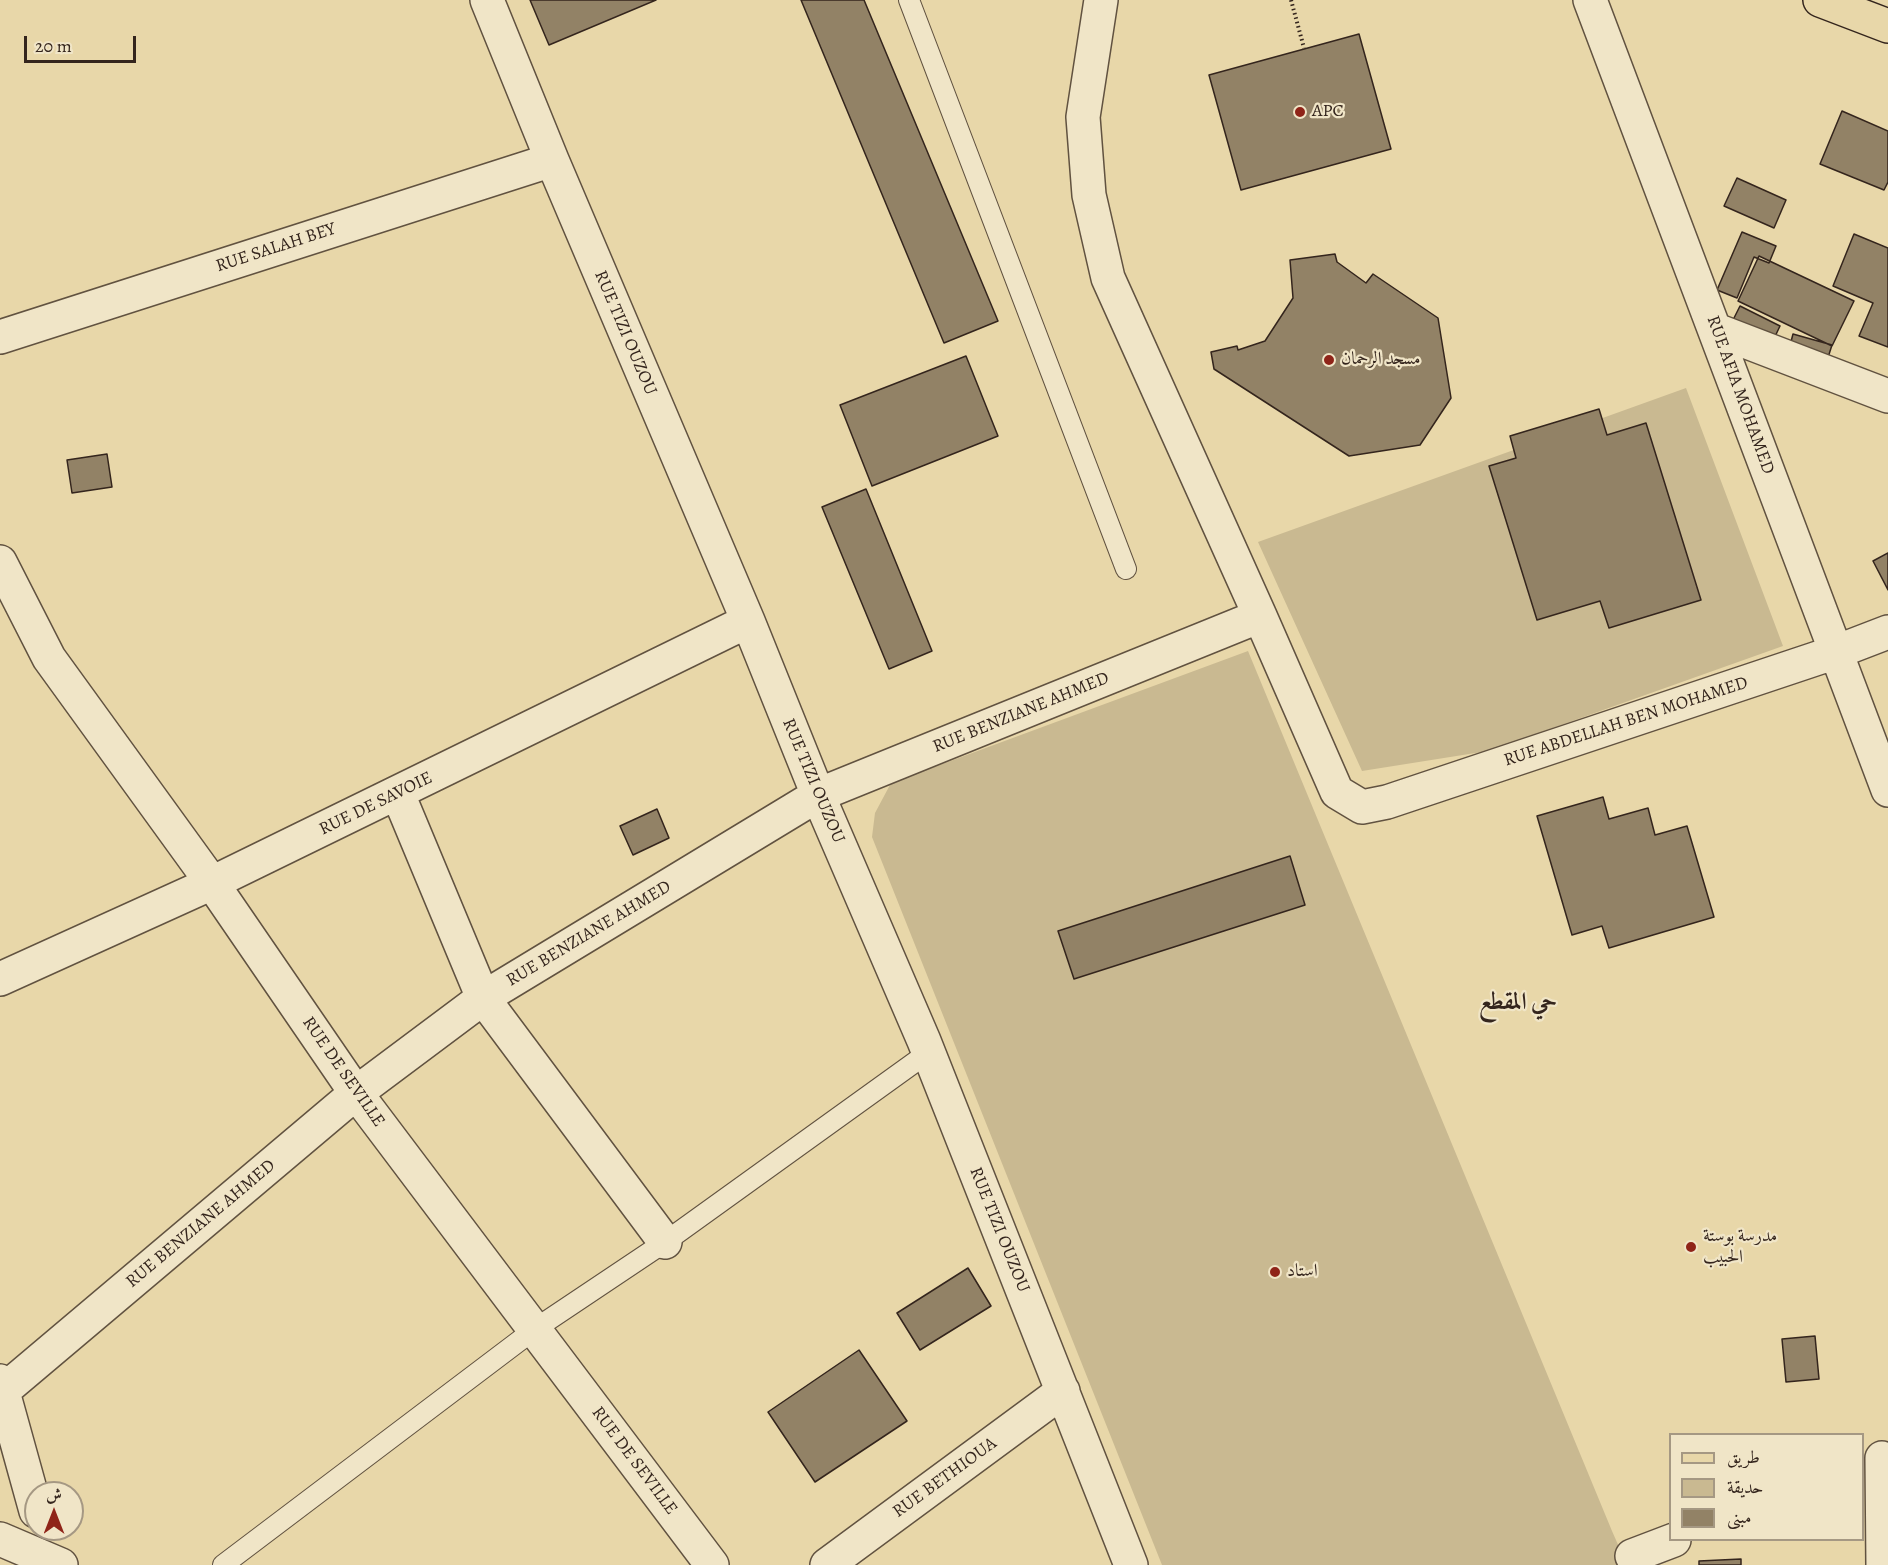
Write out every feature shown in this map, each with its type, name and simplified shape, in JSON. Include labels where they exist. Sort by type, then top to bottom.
[{"type":"main road","points":[[1820,0],[1888,26]]},
{"type":"street","name":"RUE TIZI OUZOU","points":[[487,0],[552,160],[748,621],[818,795],[928,1052],[1131,1565]]},
{"type":"street","points":[[1101,0],[1083,117],[1089,195],[1108,278],[1260,616]]},
{"type":"street","name":"RUE AFIA MOHAMED","points":[[1590,0],[1888,790]]},
{"type":"street","name":"RUE SALAH BEY","points":[[0,337],[552,160]]},
{"type":"street","points":[[1716,330],[1888,396]]},
{"type":"street","name":"RUE DE SEVILLE","points":[[0,562],[49,658],[212,884],[356,1093],[712,1565]]},
{"type":"street","name":"RUE BENZIANE AHMED","points":[[2,1386],[356,1093],[483,998],[818,795],[1260,616]]},
{"type":"street","name":"RUE ABDELLAH BEN MOHAMED","points":[[1260,616],[1337,792],[1362,807],[1387,802],[1836,652],[1888,632]]},
{"type":"street","name":"RUE DE SAVOIE","points":[[0,979],[212,884],[748,621]]},
{"type":"street","points":[[398,794],[483,998],[665,1242]]},
{"type":"street","points":[[2,1386],[28,1481]]},
{"type":"street","name":"RUE BETHIOUA","points":[[827,1565],[1063,1391]]},
{"type":"street","points":[[1878,1459],[1883,1565]]},
{"type":"street","points":[[0,1539],[50,1551]]},
{"type":"street","points":[[1632,1556],[1669,1541]]},
{"type":"lane","points":[[909,0],[1126,569]]},
{"type":"lane","points":[[223,1565],[535,1329],[665,1242],[928,1052]]},
{"type":"path","points":[[1291,0],[1304,48]]},
{"type":"green space","points":[[1686,388],[1783,646],[1488,751],[1362,771],[1258,542]]},
{"type":"green space","name":"استاد","points":[[1248,651],[1627,1565],[1162,1565],[872,837],[875,813],[891,783]]},
{"type":"building","points":[[530,0],[656,0],[549,45]]},
{"type":"building","points":[[801,0],[864,0],[998,321],[944,343]]},
{"type":"building","name":"APC","points":[[1359,34],[1391,149],[1241,190],[1209,75]]},
{"type":"building","points":[[1842,111],[1888,131],[1888,182],[1884,190],[1820,164]]},
{"type":"building","points":[[1737,178],[1786,200],[1774,228],[1724,206]]},
{"type":"building","points":[[1742,232],[1776,246],[1769,263],[1754,257],[1737,298],[1717,290]]},
{"type":"building","points":[[1854,234],[1888,248],[1888,347],[1859,336],[1873,303],[1833,286]]},
{"type":"building","name":"مسجد الرحمان","points":[[1335,254],[1337,262],[1366,283],[1373,274],[1438,318],[1451,398],[1420,445],[1349,456],[1214,369],[1211,352],[1237,346],[1238,350],[1265,341],[1293,298],[1290,260]]},
{"type":"building","points":[[1759,256],[1854,301],[1832,346],[1738,301]]},
{"type":"building","points":[[1740,306],[1780,326],[1771,345],[1730,326]]},
{"type":"building","points":[[1793,334],[1832,345],[1825,367],[1787,357]]},
{"type":"building","points":[[966,356],[998,436],[872,486],[840,405]]},
{"type":"building","points":[[1599,409],[1607,435],[1646,423],[1701,600],[1609,628],[1600,601],[1537,620],[1489,466],[1516,458],[1510,436]]},
{"type":"building","points":[[107,454],[112,487],[72,493],[67,460]]},
{"type":"building","points":[[866,489],[932,651],[889,669],[822,507]]},
{"type":"building","points":[[1888,553],[1888,590],[1873,561]]},
{"type":"building","points":[[1603,797],[1609,819],[1648,808],[1655,835],[1687,826],[1714,917],[1609,948],[1602,926],[1572,935],[1537,816]]},
{"type":"building","points":[[657,809],[669,838],[633,855],[620,826]]},
{"type":"building","points":[[1290,856],[1305,905],[1074,979],[1058,931]]},
{"type":"building","points":[[968,1268],[991,1306],[920,1350],[897,1313]]},
{"type":"building","points":[[1815,1336],[1819,1379],[1786,1382],[1782,1339]]},
{"type":"building","points":[[859,1350],[907,1421],[815,1482],[768,1412]]},
{"type":"building","points":[[1741,1559],[1741,1565],[1699,1565],[1699,1561]]},
{"type":"place","name":"APC","points":[[1300,112]]},
{"type":"place","name":"مسجد الرحمان","points":[[1329,360]]},
{"type":"place","name":"مدرسة بوستة الحبيب","points":[[1691,1247]]},
{"type":"place","name":"استاد","points":[[1275,1272]]},
{"type":"district","name":"حي المقطع","points":[[1518,1003]]}]
